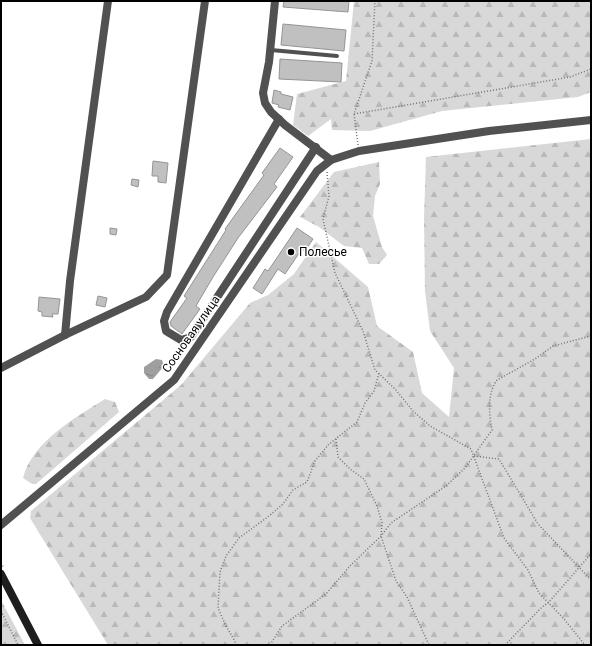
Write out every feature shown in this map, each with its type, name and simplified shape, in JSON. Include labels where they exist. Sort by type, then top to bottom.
[{"type":"main road","points":[[1,574],[38,645]]},
{"type":"street","points":[[65,335],[70,281],[108,1]]},
{"type":"street","points":[[1,368],[65,335],[146,297],[167,275],[205,1]]},
{"type":"street","points":[[275,1],[270,50],[263,93],[268,108],[279,119],[330,161],[359,150],[489,131],[591,120]]},
{"type":"street","points":[[279,119],[167,312],[164,321],[166,331],[181,340],[191,337],[316,148]]},
{"type":"street","name":"Сосновая улица","points":[[1,525],[174,380],[317,171],[330,161]]},
{"type":"lane","points":[[270,50],[337,56]]},
{"type":"path","points":[[359,150],[354,114],[372,61],[375,1]]},
{"type":"path","points":[[354,114],[570,77],[591,69]]},
{"type":"path","points":[[330,161],[329,196],[323,219],[335,273],[364,331],[375,370],[395,389],[413,411],[430,426],[471,450],[504,538],[528,570],[539,593],[585,645]]},
{"type":"path","points":[[270,645],[282,626],[326,594],[350,566],[381,536],[391,523],[446,486],[465,468],[492,430],[488,414],[494,384],[497,380],[535,359],[553,346],[591,336]]},
{"type":"path","points":[[237,645],[218,608],[220,572],[226,556],[239,538],[283,504],[293,490],[307,482],[315,461],[328,445],[357,422],[365,403],[374,391],[379,373]]},
{"type":"path","points":[[336,439],[338,457],[350,469],[364,479],[377,506],[382,523],[381,536],[396,581],[407,598],[415,618],[429,645]]},
{"type":"path","points":[[474,456],[499,459],[538,524],[591,580]]},
{"type":"path","points":[[505,645],[542,607],[548,603],[591,554]]},
{"type":"path","points":[[1,610],[18,645]]},
{"type":"green space","points":[[354,1],[591,1],[591,92],[578,97],[442,111],[370,131],[332,130],[331,119],[308,136],[293,125],[297,94],[346,81]]},
{"type":"green space","points":[[591,139],[591,645],[108,645],[30,518],[31,511],[181,385],[250,303],[268,295],[294,274],[316,242],[368,287],[377,326],[413,352],[422,393],[449,417],[454,368],[430,331],[425,291],[424,218],[426,157]]},
{"type":"green space","points":[[379,162],[380,184],[375,196],[373,216],[382,247],[387,255],[379,264],[369,264],[362,248],[344,246],[319,227],[300,217],[334,172]]},
{"type":"green space","points":[[105,399],[115,402],[119,412],[36,484],[32,484],[23,478],[28,465],[45,442],[69,422]]},
{"type":"green space","points":[[1,600],[25,645],[1,645]]},
{"type":"water","points":[[156,359],[162,360],[164,366],[153,379],[149,379],[144,373],[144,367]]},
{"type":"building","points":[[284,1],[349,1],[348,12],[283,7]]},
{"type":"building","points":[[283,24],[346,30],[344,51],[281,45]]},
{"type":"building","points":[[280,59],[342,63],[341,82],[279,79]]},
{"type":"building","points":[[274,90],[281,92],[281,94],[293,97],[290,110],[278,107],[279,105],[272,103]]},
{"type":"building","points":[[280,148],[293,157],[274,184],[277,187],[238,238],[213,277],[196,306],[200,309],[182,334],[171,326],[170,322],[187,298],[184,296],[226,230],[225,229],[264,175],[262,173]]},
{"type":"building","points":[[153,161],[168,163],[166,183],[158,182],[158,176],[152,176]]},
{"type":"building","points":[[132,179],[139,180],[138,187],[131,185]]},
{"type":"building","points":[[110,228],[117,229],[116,235],[110,234]]},
{"type":"building","points":[[297,228],[313,239],[305,251],[302,249],[285,274],[278,269],[262,294],[253,288],[265,269],[268,271]]},
{"type":"building","points":[[98,296],[107,298],[105,307],[96,305]]},
{"type":"building","points":[[39,297],[60,299],[58,314],[52,314],[53,317],[42,316],[42,312],[38,311]]},
{"type":"place","name":"Полесье","points":[[291,252]]}]
